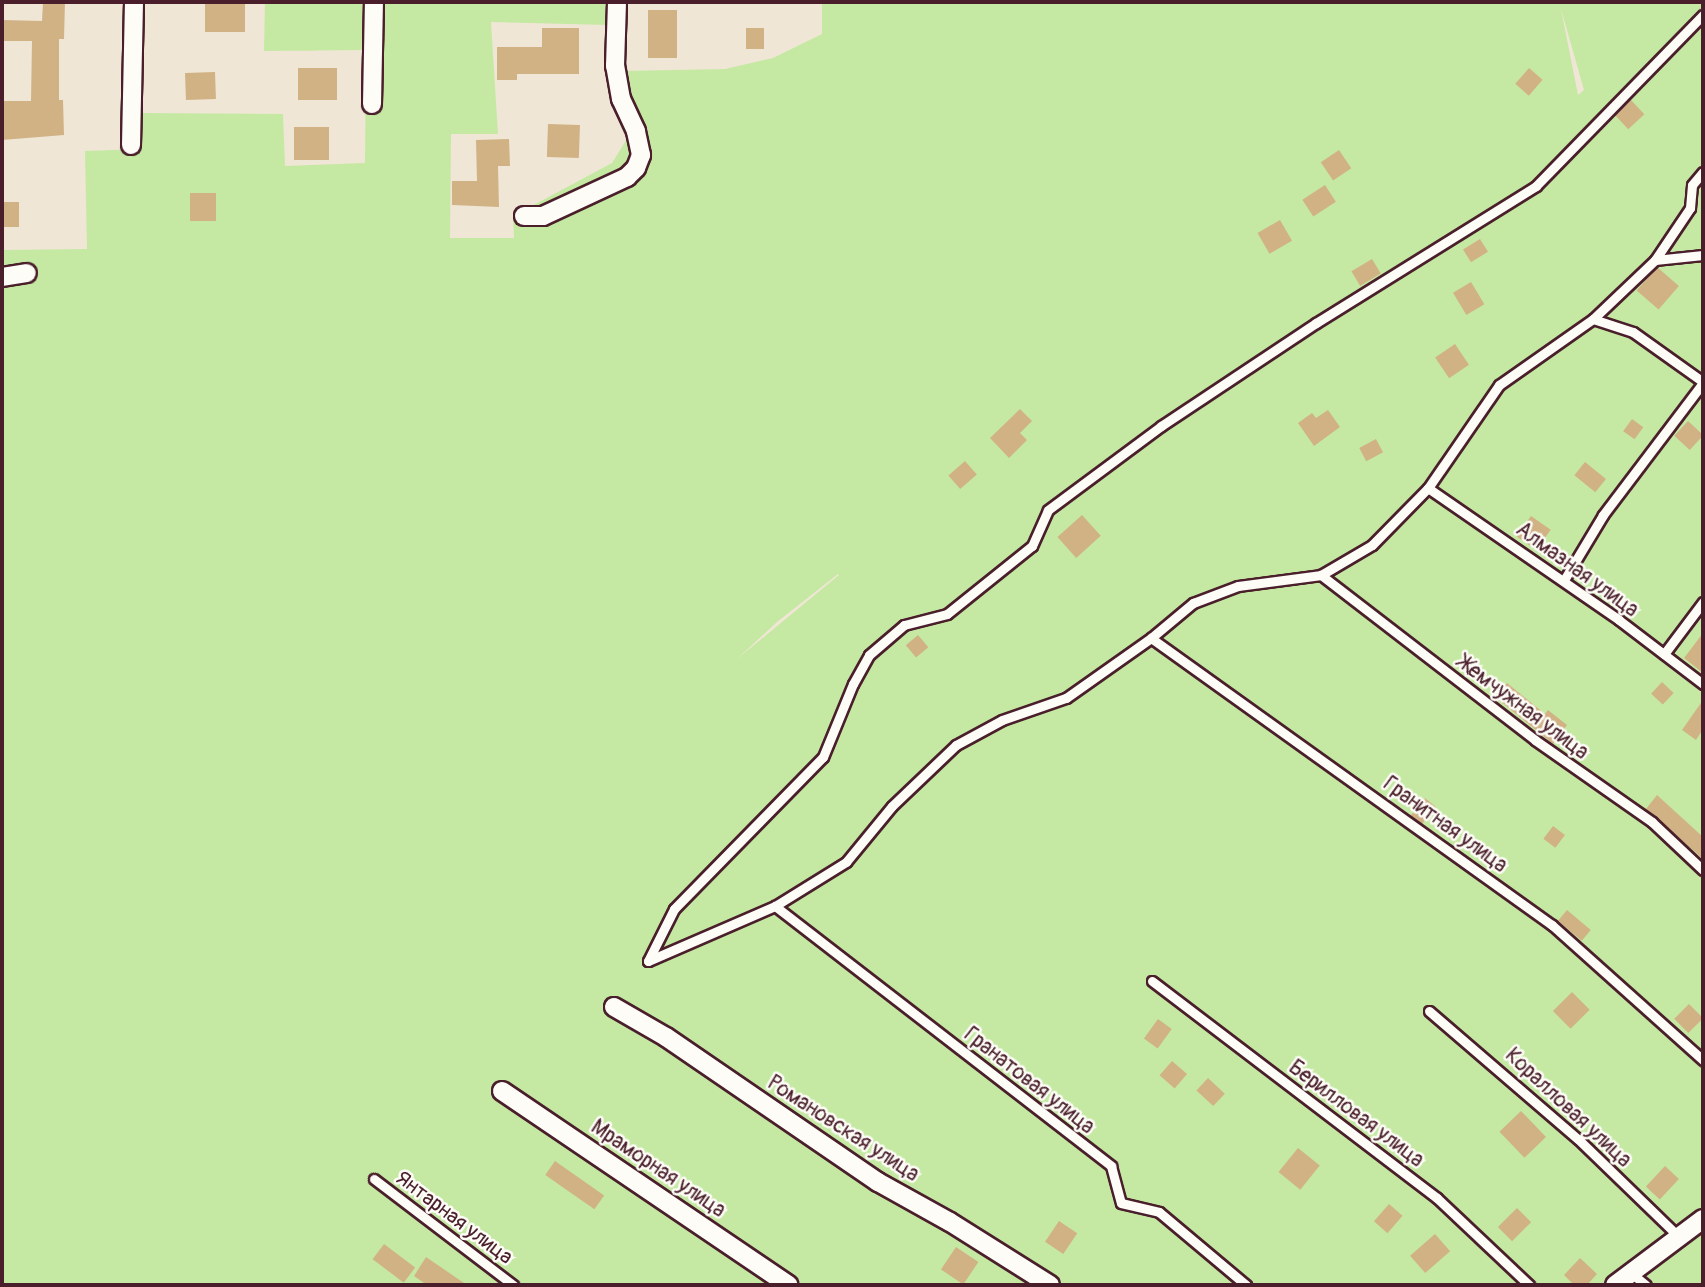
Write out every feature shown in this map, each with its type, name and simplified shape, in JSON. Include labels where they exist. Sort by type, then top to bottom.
[{"type":"street","points":[[131,145],[134,2]]},
{"type":"street","points":[[372,104],[374,2]]},
{"type":"street","points":[[524,216],[543,216],[627,177],[636,168],[641,155],[636,131],[621,99],[615,66],[617,2]]},
{"type":"street","points":[[2,277],[27,274]]},
{"type":"street","name":"Романовская улица","points":[[614,1007],[666,1037],[878,1182],[950,1222],[1050,1285]]},
{"type":"street","name":"Мраморная улица","points":[[502,1091],[789,1285]]},
{"type":"street","points":[[1615,1285],[1703,1219]]},
{"type":"lane","points":[[1703,15],[1536,186],[1316,323],[1161,426],[1048,510],[1032,546],[947,614],[904,625],[869,655],[853,684],[823,757],[674,909],[648,961],[775,906],[846,862],[892,806],[956,745],[1002,720],[1066,698],[1151,638],[1192,603],[1238,586],[1321,575],[1372,545],[1428,488],[1499,385],[1593,319],[1655,260],[1689,208],[1692,186],[1703,172]]},
{"type":"lane","points":[[1655,260],[1703,255]]},
{"type":"lane","points":[[1563,580],[1603,515],[1703,383],[1633,332],[1593,319]]},
{"type":"lane","name":"Алмазная улица","points":[[1428,488],[1563,580],[1703,684]]},
{"type":"lane","name":"Жемчужная улица","points":[[1321,575],[1535,740],[1652,822],[1703,870]]},
{"type":"lane","points":[[1664,654],[1703,602]]},
{"type":"lane","name":"Гранитная улица","points":[[1151,638],[1552,925],[1703,1060]]},
{"type":"lane","name":"Гранатовая улица","points":[[775,906],[1111,1166],[1121,1203],[1159,1212],[1246,1285]]},
{"type":"lane","name":"Берилловая улица","points":[[1152,981],[1437,1198],[1529,1285]]},
{"type":"lane","name":"Коралловая улица","points":[[1429,1011],[1578,1139],[1679,1237]]},
{"type":"lane","name":"Янтарная улица","points":[[374,1180],[513,1285]]},
{"type":"lane","points":[[1630,1272],[1646,1285]]},
{"type":"green space","points":[[265,2],[609,2],[608,25],[491,22],[498,134],[451,134],[450,238],[514,238],[513,216],[612,163],[630,134],[624,71],[725,69],[773,58],[822,34],[822,2],[1703,2],[1703,1285],[2,1285],[2,250],[87,249],[85,151],[141,149],[141,113],[283,114],[285,166],[365,163],[366,50],[264,51]],"holes":[[[1561,9],[1584,90],[1578,95]],[[839,575],[737,659],[777,622]]]},
{"type":"building","points":[[43,2],[65,2],[64,39],[59,39],[59,100],[63,100],[64,135],[2,140],[2,101],[31,101],[32,41],[2,41],[2,20],[42,21]]},
{"type":"building","points":[[205,2],[245,2],[245,32],[205,32]]},
{"type":"building","points":[[648,10],[677,10],[677,58],[648,58]]},
{"type":"building","points":[[542,28],[579,28],[579,74],[517,74],[517,80],[497,80],[497,47],[542,47]]},
{"type":"building","points":[[746,28],[764,28],[764,49],[746,49]]},
{"type":"building","points":[[298,68],[337,68],[337,100],[298,100]]},
{"type":"building","points":[[1529,68],[1543,80],[1529,96],[1515,84]]},
{"type":"building","points":[[215,72],[216,99],[186,100],[185,73]]},
{"type":"building","points":[[1630,99],[1644,114],[1628,129],[1614,114]]},
{"type":"building","points":[[548,124],[580,125],[579,158],[547,157]]},
{"type":"building","points":[[294,127],[329,127],[329,160],[294,160]]},
{"type":"building","points":[[509,139],[510,166],[498,166],[499,207],[452,205],[452,181],[477,181],[476,140]]},
{"type":"building","points":[[1339,150],[1351,168],[1333,181],[1321,162]]},
{"type":"building","points":[[1325,185],[1336,202],[1313,216],[1302,200]]},
{"type":"building","points":[[190,193],[216,193],[216,221],[190,221]]},
{"type":"building","points":[[2,202],[19,202],[19,227],[2,227]]},
{"type":"building","points":[[1280,220],[1292,241],[1269,254],[1257,233]]},
{"type":"building","points":[[1480,239],[1488,252],[1471,262],[1463,250]]},
{"type":"building","points":[[1372,259],[1381,274],[1360,286],[1351,271]]},
{"type":"building","points":[[1657,267],[1679,286],[1659,309],[1637,290]]},
{"type":"building","points":[[1471,282],[1484,304],[1466,315],[1453,293]]},
{"type":"building","points":[[1455,344],[1469,365],[1449,378],[1435,357]]},
{"type":"building","points":[[1020,409],[1032,421],[1020,433],[1027,440],[1009,458],[990,438]]},
{"type":"building","points":[[1328,410],[1340,427],[1314,446],[1298,423],[1312,413],[1316,418]]},
{"type":"building","points":[[1632,419],[1643,427],[1635,439],[1623,431]]},
{"type":"building","points":[[1688,421],[1703,435],[1690,450],[1674,436]]},
{"type":"building","points":[[1376,439],[1383,452],[1366,461],[1359,448]]},
{"type":"building","points":[[965,461],[977,475],[960,489],[948,475]]},
{"type":"building","points":[[1585,462],[1606,479],[1595,492],[1574,475]]},
{"type":"building","points":[[1082,515],[1101,536],[1076,558],[1057,537]]},
{"type":"building","points":[[1531,516],[1551,530],[1536,550],[1517,536]]},
{"type":"building","points":[[1703,633],[1703,673],[1684,658]]},
{"type":"building","points":[[918,635],[928,647],[916,658],[906,645]]},
{"type":"building","points":[[1662,682],[1674,693],[1663,705],[1651,694]]},
{"type":"building","points":[[1507,683],[1545,714],[1548,710],[1567,725],[1553,744],[1495,697]]},
{"type":"building","points":[[1703,700],[1703,729],[1696,740],[1682,730]]},
{"type":"building","points":[[1657,795],[1703,837],[1703,859],[1646,809]]},
{"type":"building","points":[[1425,798],[1436,807],[1421,825],[1411,816]]},
{"type":"building","points":[[1553,826],[1565,835],[1555,848],[1543,839]]},
{"type":"building","points":[[1567,910],[1591,930],[1582,941],[1558,921]]},
{"type":"building","points":[[1572,992],[1590,1010],[1571,1029],[1553,1011]]},
{"type":"building","points":[[1689,1004],[1703,1018],[1688,1033],[1674,1019]]},
{"type":"building","points":[[1158,1019],[1172,1029],[1158,1048],[1144,1038]]},
{"type":"building","points":[[1172,1061],[1187,1074],[1175,1088],[1160,1075]]},
{"type":"building","points":[[1208,1078],[1225,1094],[1213,1106],[1196,1090]]},
{"type":"building","points":[[1521,1111],[1546,1137],[1524,1158],[1499,1132]]},
{"type":"building","points":[[1298,1148],[1320,1166],[1300,1190],[1278,1172]]},
{"type":"building","points":[[555,1161],[604,1195],[594,1209],[545,1175]]},
{"type":"building","points":[[1665,1166],[1679,1179],[1660,1199],[1646,1186]]},
{"type":"building","points":[[1389,1204],[1403,1216],[1387,1233],[1374,1221]]},
{"type":"building","points":[[1517,1208],[1531,1222],[1512,1241],[1498,1227]]},
{"type":"building","points":[[1059,1221],[1077,1233],[1063,1254],[1045,1242]]},
{"type":"building","points":[[1435,1234],[1450,1251],[1425,1273],[1410,1256]]},
{"type":"building","points":[[384,1244],[415,1267],[404,1283],[373,1259]]},
{"type":"building","points":[[956,1247],[978,1262],[963,1284],[941,1269]]},
{"type":"building","points":[[426,1257],[467,1285],[427,1285],[414,1276]]},
{"type":"building","points":[[1580,1258],[1597,1274],[1587,1285],[1574,1285],[1564,1275]]}]
